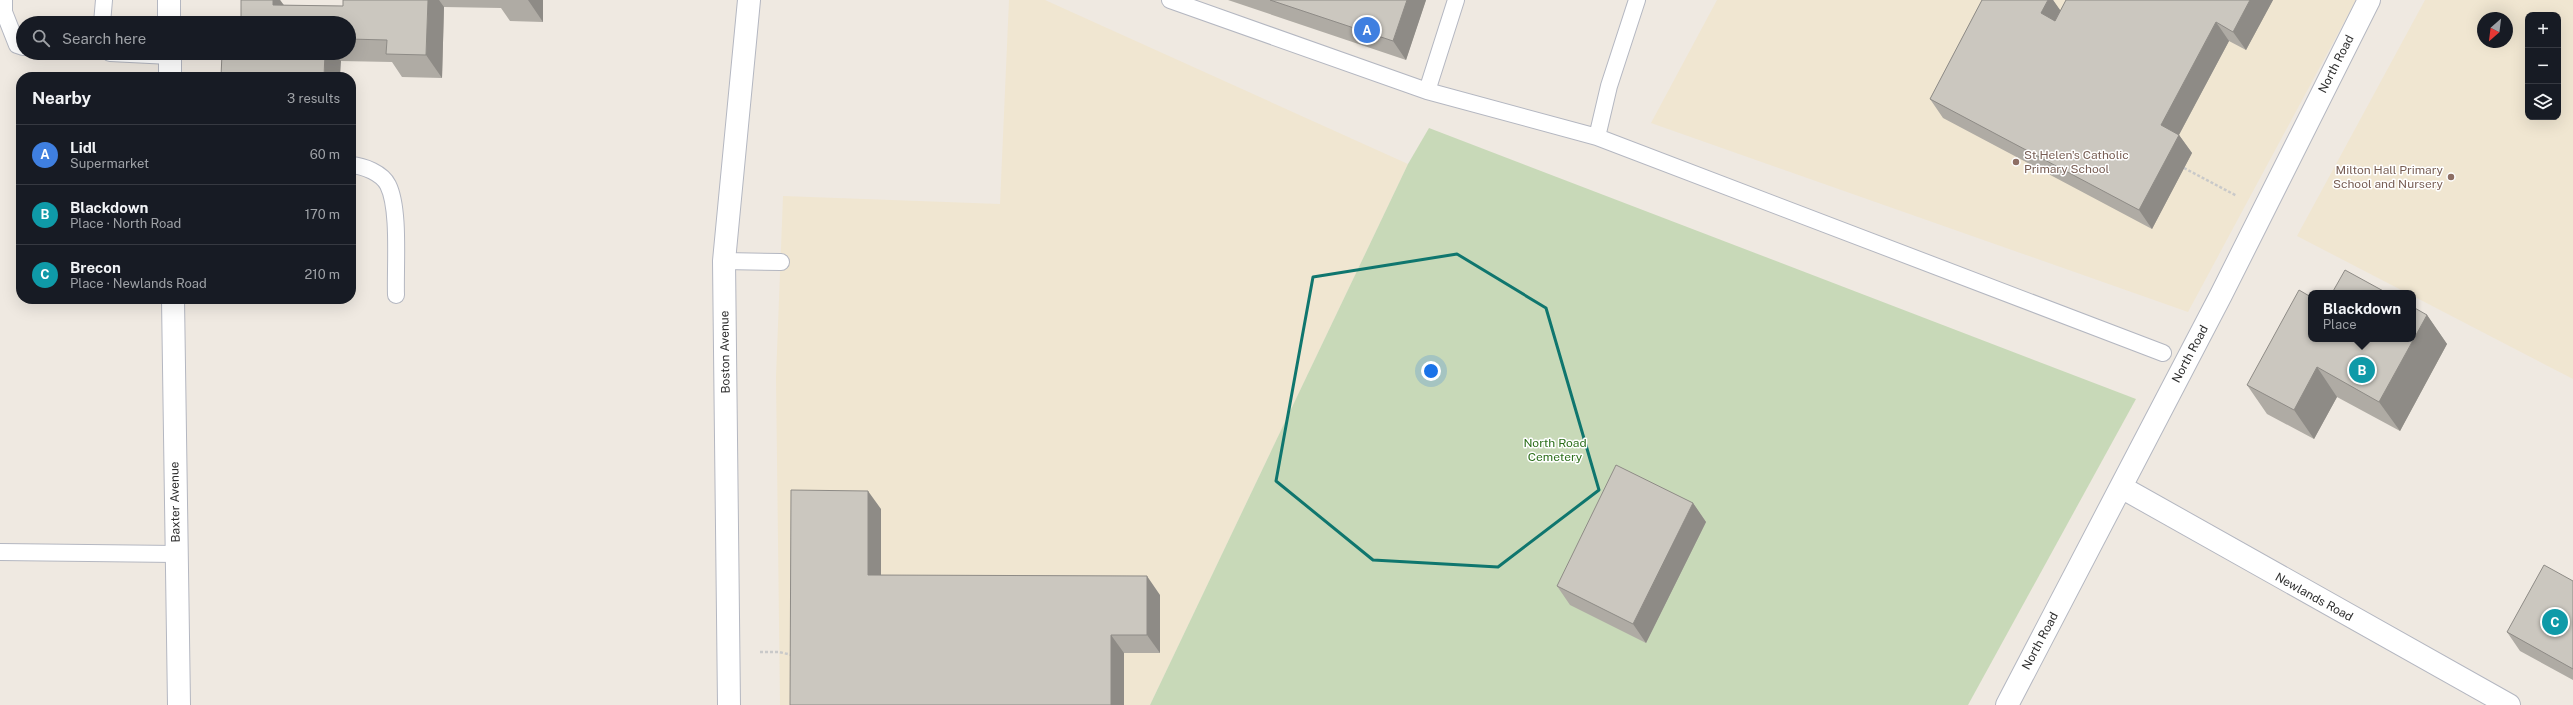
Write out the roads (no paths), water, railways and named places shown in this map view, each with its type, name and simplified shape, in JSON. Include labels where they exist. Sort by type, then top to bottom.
[{"type":"street","points":[[169,0],[169,16]]},
{"type":"street","name":"Boston Avenue","points":[[729,705],[724,261],[749,0]]},
{"type":"street","name":"North Road","points":[[2007,705],[2264,210],[2369,0]]},
{"type":"street","points":[[170,60],[170,72]]},
{"type":"street","name":"Baxter Avenue","points":[[173,304],[179,705]]},
{"type":"street","name":"Newlands Road","points":[[2121,487],[2509,705]]},
{"type":"lane","points":[[4,0],[4,12],[16,42]]},
{"type":"lane","points":[[103,16],[104,0]]},
{"type":"lane","points":[[1170,0],[1427,91],[1597,137],[2163,353]]},
{"type":"lane","points":[[1427,91],[1456,0]]},
{"type":"lane","points":[[1597,137],[1609,86],[1636,0]]},
{"type":"lane","points":[[356,167],[375,172],[387,183],[394,202],[396,294]]},
{"type":"lane","points":[[724,261],[780,262]]},
{"type":"lane","points":[[0,552],[176,554]]},
{"type":"place","name":"Lidl","points":[[1367,30]]},
{"type":"place","name":"St Helen's Catholic Primary School","points":[[2016,162]]},
{"type":"place","name":"Milton Hall Primary School and Nursery","points":[[2451,177]]},
{"type":"place","name":"Blackdown","points":[[2362,370]]},
{"type":"place","name":"Brecon","points":[[2555,622]]},
{"type":"park label","name":"North Road Cemetery","points":[[1555,450]]}]
